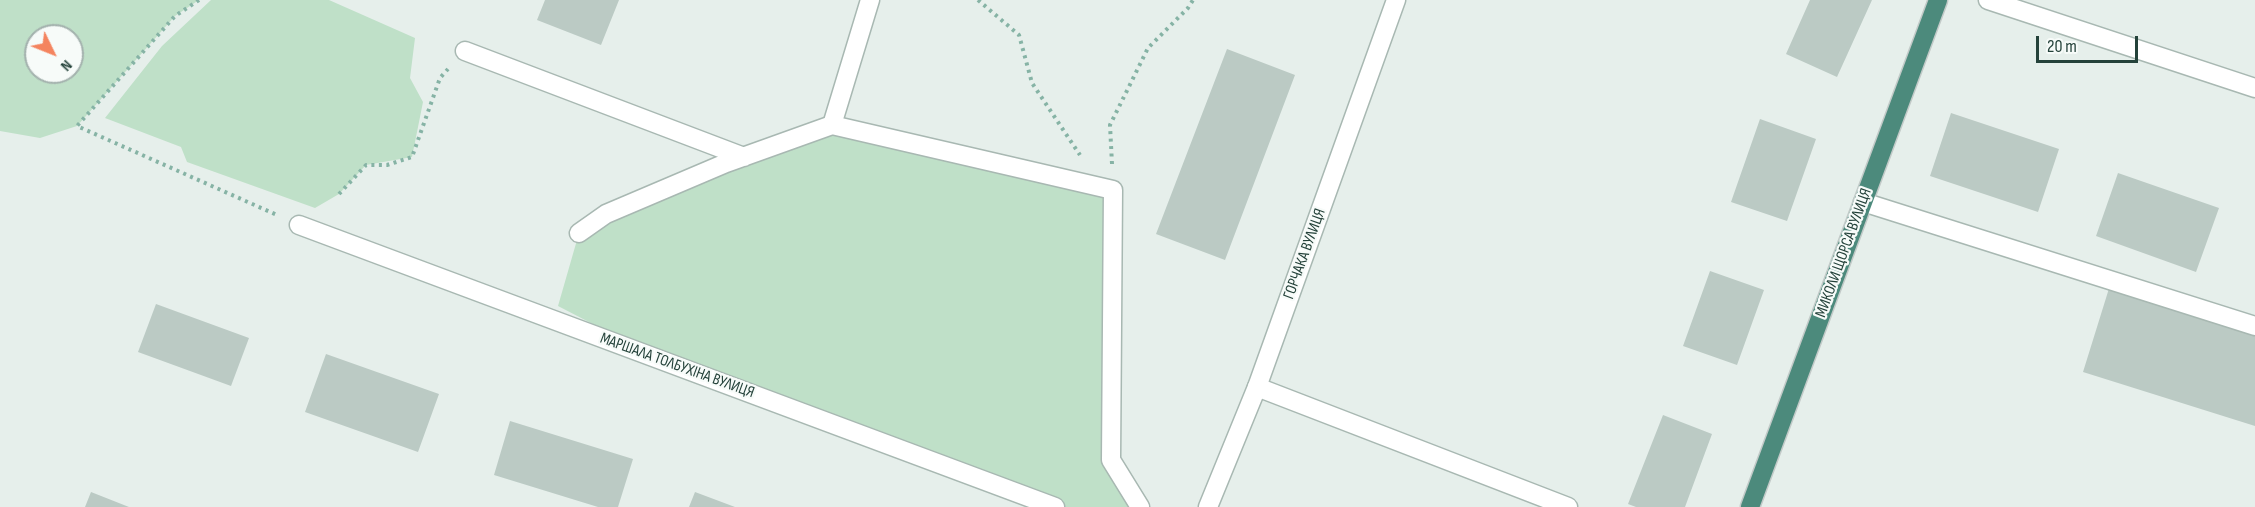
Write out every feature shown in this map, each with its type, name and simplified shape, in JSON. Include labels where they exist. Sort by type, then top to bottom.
[{"type":"highway","name":"МИКОЛИ ЩОРСА ВУЛИЦЯ","points":[[1750,507],[1938,0]]},
{"type":"street","points":[[832,125],[870,0]]},
{"type":"street","name":"ГОРЧАКА ВУЛИЦЯ","points":[[1209,507],[1257,387],[1396,0]]},
{"type":"street","points":[[1988,0],[2255,88]]},
{"type":"street","points":[[465,51],[744,157]]},
{"type":"street","points":[[579,233],[606,213],[744,157],[832,125],[1106,189],[1111,460],[1140,507]]},
{"type":"street","points":[[1863,202],[2255,326]]},
{"type":"street","name":"МАРШАЛА ТОЛБУХІНА ВУЛИЦЯ","points":[[299,225],[1055,507]]},
{"type":"street","points":[[1257,387],[1568,507]]},
{"type":"path","points":[[199,0],[175,16],[77,126],[299,225]]},
{"type":"path","points":[[978,0],[1019,35],[1032,84],[1106,189]]},
{"type":"path","points":[[1106,189],[1110,125],[1148,48],[1188,8],[1192,0]]},
{"type":"path","points":[[339,194],[366,165],[387,165],[412,157],[440,78],[465,51]]},
{"type":"green space","points":[[0,0],[199,0],[175,16],[77,126],[40,138],[0,131]]},
{"type":"green space","points":[[211,0],[329,0],[415,38],[410,78],[423,102],[412,157],[366,165],[339,194],[315,208],[187,162],[181,147],[105,118],[162,46]]},
{"type":"green space","points":[[832,125],[1113,190],[1111,460],[1140,507],[1055,507],[668,363],[558,306],[579,233]]},
{"type":"building","points":[[545,0],[619,0],[601,45],[537,20]]},
{"type":"building","points":[[1810,0],[1872,0],[1837,77],[1786,54]]},
{"type":"building","points":[[1227,49],[1295,75],[1225,260],[1156,234]]},
{"type":"building","points":[[1951,113],[2059,149],[2038,212],[1930,176]]},
{"type":"building","points":[[1760,119],[1816,139],[1787,221],[1731,202]]},
{"type":"building","points":[[2118,173],[2219,208],[2196,272],[2096,236]]},
{"type":"building","points":[[1710,271],[1764,290],[1737,365],[1683,346]]},
{"type":"building","points":[[2111,282],[2255,328],[2255,426],[2083,372]]},
{"type":"building","points":[[156,304],[249,338],[231,386],[138,352]]},
{"type":"building","points":[[326,354],[439,394],[418,452],[305,412]]},
{"type":"building","points":[[1663,415],[1712,434],[1685,507],[1636,507],[1628,504]]},
{"type":"building","points":[[510,421],[633,459],[618,507],[598,507],[494,475]]},
{"type":"building","points":[[91,492],[129,507],[85,507]]},
{"type":"building","points":[[695,492],[735,507],[689,507]]}]
